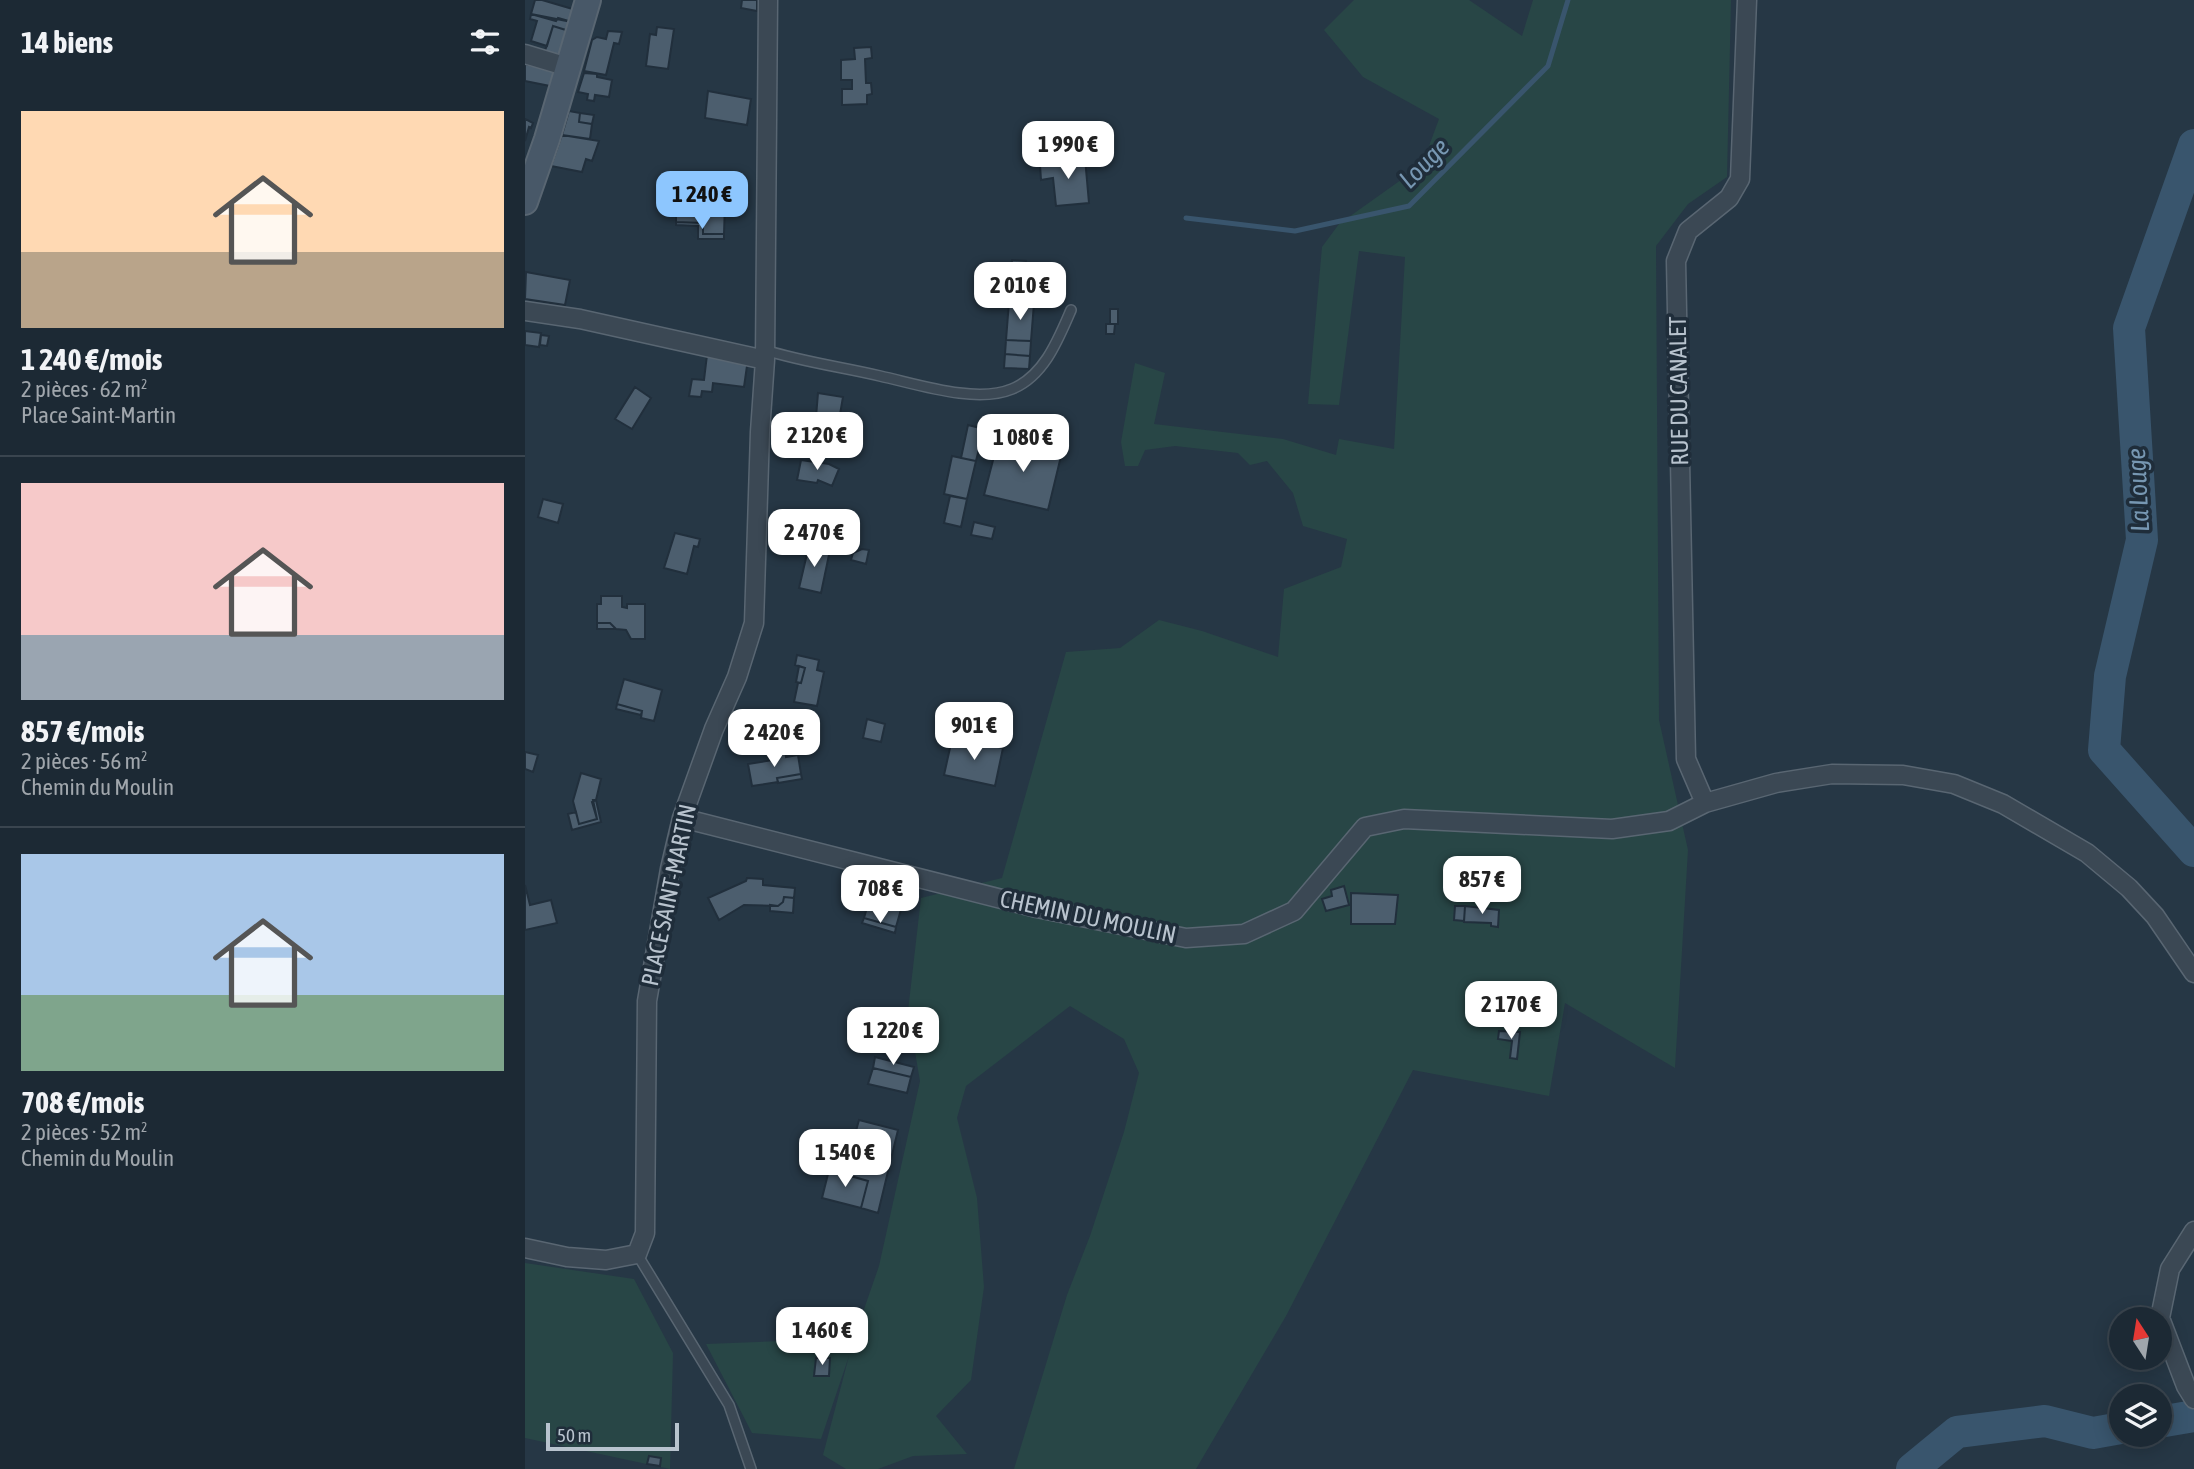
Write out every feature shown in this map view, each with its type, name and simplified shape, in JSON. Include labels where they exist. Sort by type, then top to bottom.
[{"type":"street","name":"PLACE SAINT-MARTIN","points":[[637,1254],[645,1233],[647,1001],[670,869],[682,818],[714,729],[737,677],[754,623],[765,355],[768,0]]},
{"type":"street","name":"RUE DU CANALET","points":[[1705,803],[1686,759],[1676,261],[1688,232],[1729,198],[1740,179],[1747,0]]},
{"type":"street","points":[[525,202],[547,139],[585,1]]},
{"type":"street","points":[[525,54],[568,68]]},
{"type":"street","points":[[525,312],[580,319],[765,355]]},
{"type":"street","name":"CHEMIN DU MOULIN","points":[[682,818],[1037,908],[1186,939],[1244,934],[1294,911],[1365,827],[1404,819],[1612,829],[1669,821],[1705,803],[1776,783],[1832,774],[1903,775],[1954,784],[2003,804],[2087,853],[2129,888],[2155,916],[2194,973]]},
{"type":"street","points":[[2190,1393],[2160,1318],[2170,1269],[2194,1231]]},
{"type":"street","points":[[525,1248],[606,1260],[637,1254]]},
{"type":"lane","points":[[765,355],[879,375],[929,388],[993,395],[1013,389],[1028,380],[1042,365],[1058,341],[1071,310]]},
{"type":"lane","points":[[637,1254],[729,1405],[751,1469]]},
{"type":"green space","points":[[1354,0],[1469,0],[1522,36],[1533,0],[1731,0],[1727,177],[1688,204],[1656,246],[1659,720],[1688,850],[1675,1068],[1565,1003],[1549,1096],[1413,1070],[1286,1316],[1196,1469],[1014,1469],[1067,1295],[1090,1236],[1124,1132],[1139,1073],[1124,1039],[1070,1006],[966,1086],[957,1118],[977,1198],[984,1287],[971,1380],[936,1416],[967,1454],[913,1456],[878,1469],[846,1469],[823,1455],[849,1356],[821,1439],[752,1433],[706,1344],[854,1338],[879,1266],[920,1081],[908,1011],[921,898],[1002,878],[1066,652],[1120,648],[1159,620],[1202,631],[1278,657],[1284,589],[1341,567],[1347,539],[1303,526],[1293,493],[1267,461],[1250,465],[1238,453],[1175,446],[1145,450],[1138,466],[1125,466],[1121,442],[1135,363],[1165,373],[1154,424],[1283,439],[1336,455],[1339,439],[1394,449],[1405,257],[1359,251],[1339,405],[1308,404],[1322,247],[1339,224],[1422,165],[1439,119],[1363,77],[1324,30]]},
{"type":"green space","points":[[525,1263],[634,1279],[673,1353],[670,1469],[525,1438]]},
{"type":"building","points":[[535,0],[576,10],[572,22],[531,14]]},
{"type":"building","points":[[742,0],[757,0],[757,11],[741,8]]},
{"type":"building","points":[[531,14],[572,22],[569,31],[553,26],[547,46],[531,41],[537,21],[530,19]]},
{"type":"building","points":[[553,26],[569,31],[562,59],[544,54]]},
{"type":"building","points":[[657,27],[674,29],[668,69],[646,66],[650,34],[656,35]]},
{"type":"building","points":[[608,31],[622,32],[619,44],[614,43],[606,75],[584,71],[592,40],[597,37],[606,39]]},
{"type":"building","points":[[871,47],[872,58],[865,59],[866,83],[871,83],[872,94],[867,95],[867,104],[842,105],[842,89],[852,89],[852,80],[841,80],[841,60],[855,59],[854,48]]},
{"type":"building","points":[[525,64],[559,71],[555,87],[525,81]]},
{"type":"building","points":[[584,73],[597,74],[597,77],[612,80],[609,97],[595,95],[594,101],[587,100],[588,94],[578,92]]},
{"type":"building","points":[[708,91],[751,99],[747,125],[705,118]]},
{"type":"building","points":[[569,111],[580,113],[579,122],[592,124],[590,139],[562,135]]},
{"type":"building","points":[[580,113],[594,115],[592,124],[579,122]]},
{"type":"building","points":[[525,119],[533,123],[525,141]]},
{"type":"building","points":[[562,135],[599,141],[592,161],[586,159],[582,172],[551,166]]},
{"type":"building","points":[[1052,155],[1058,155],[1058,161],[1085,158],[1089,203],[1056,206],[1053,178],[1041,180],[1040,165],[1053,163]]},
{"type":"building","points":[[676,199],[700,199],[699,203],[725,204],[724,234],[703,234],[703,223],[676,222]]},
{"type":"building","points":[[676,222],[703,223],[703,234],[724,234],[724,239],[698,239],[698,226],[676,225]]},
{"type":"building","points":[[1012,260],[1026,261],[1024,281],[1035,281],[1034,303],[1009,302]]},
{"type":"building","points":[[526,272],[570,280],[565,305],[525,299]]},
{"type":"building","points":[[1009,302],[1034,303],[1031,341],[1006,340]]},
{"type":"building","points":[[1110,309],[1118,309],[1118,324],[1110,324]]},
{"type":"building","points":[[1106,324],[1115,324],[1114,334],[1106,334]]},
{"type":"building","points":[[525,331],[541,333],[539,347],[525,345]]},
{"type":"building","points":[[541,335],[549,336],[547,346],[540,345]]},
{"type":"building","points":[[1006,340],[1031,341],[1030,356],[1005,354]]},
{"type":"building","points":[[1005,354],[1030,356],[1029,369],[1004,368]]},
{"type":"building","points":[[707,355],[748,359],[744,387],[713,383],[712,392],[702,391],[701,397],[689,396],[692,379],[704,380]]},
{"type":"building","points":[[635,387],[651,398],[632,429],[615,419]]},
{"type":"building","points":[[818,393],[843,397],[837,432],[815,429]]},
{"type":"building","points":[[968,425],[984,429],[976,461],[961,458]]},
{"type":"building","points":[[999,437],[1062,452],[1048,510],[984,495]]},
{"type":"building","points":[[952,456],[976,461],[967,499],[944,494]]},
{"type":"building","points":[[801,460],[829,464],[839,469],[832,486],[818,480],[817,483],[797,480]]},
{"type":"building","points":[[950,496],[967,499],[961,527],[944,523]]},
{"type":"building","points":[[543,499],[563,504],[558,523],[538,517]]},
{"type":"building","points":[[974,522],[995,527],[992,539],[971,535]]},
{"type":"building","points":[[675,533],[700,539],[698,547],[694,546],[687,574],[664,568]]},
{"type":"building","points":[[804,545],[830,550],[821,593],[799,588],[807,554],[802,553]]},
{"type":"building","points":[[862,549],[869,550],[866,564],[851,560],[853,553]]},
{"type":"building","points":[[601,596],[622,596],[622,607],[627,608],[627,604],[645,604],[645,639],[631,639],[626,630],[616,629],[610,623],[597,623],[597,604],[601,604]]},
{"type":"building","points":[[597,623],[610,623],[616,629],[597,629]]},
{"type":"building","points":[[797,655],[819,660],[817,670],[824,672],[817,706],[794,702],[805,668],[795,665]]},
{"type":"building","points":[[799,666],[805,668],[801,683],[796,682]]},
{"type":"building","points":[[624,679],[662,690],[654,721],[641,718],[642,711],[617,704]]},
{"type":"building","points":[[617,704],[642,711],[641,715],[616,709]]},
{"type":"building","points":[[867,719],[885,724],[881,742],[863,738]]},
{"type":"building","points":[[952,739],[1003,748],[995,786],[944,775]]},
{"type":"building","points":[[785,751],[786,757],[798,755],[801,774],[777,778],[778,782],[752,786],[748,764],[773,760],[772,754]]},
{"type":"building","points":[[525,752],[538,755],[533,772],[525,769]]},
{"type":"building","points":[[581,773],[601,779],[596,800],[592,802],[597,819],[579,824],[573,801]]},
{"type":"building","points":[[801,774],[802,779],[778,783],[777,778]]},
{"type":"building","points":[[593,800],[596,800],[601,822],[572,830],[568,814],[576,812],[579,824],[597,819]]},
{"type":"building","points":[[747,878],[763,879],[763,885],[795,888],[794,898],[784,897],[778,906],[744,905],[719,920],[708,898],[746,881]]},
{"type":"building","points":[[525,885],[530,905],[551,900],[557,923],[525,930]]},
{"type":"building","points":[[1344,886],[1349,905],[1326,911],[1322,899],[1332,896],[1331,890]]},
{"type":"building","points":[[1351,893],[1398,895],[1395,924],[1351,924]]},
{"type":"building","points":[[784,897],[794,898],[793,913],[770,911],[770,905],[778,906]]},
{"type":"building","points":[[870,897],[902,906],[896,927],[864,918]]},
{"type":"building","points":[[1455,906],[1465,906],[1464,921],[1454,920]]},
{"type":"building","points":[[1465,906],[1499,910],[1498,927],[1491,926],[1491,923],[1464,922]]},
{"type":"building","points":[[864,918],[896,927],[895,933],[862,923]]},
{"type":"building","points":[[1499,1031],[1520,1032],[1517,1059],[1510,1058],[1512,1041],[1498,1039]]},
{"type":"building","points":[[875,1057],[914,1067],[911,1077],[873,1068]]},
{"type":"building","points":[[873,1068],[911,1077],[907,1093],[868,1084]]},
{"type":"building","points":[[859,1120],[898,1130],[878,1213],[861,1208],[868,1181],[844,1174]]},
{"type":"building","points":[[829,1170],[868,1181],[861,1208],[822,1198]]},
{"type":"building","points":[[816,1358],[830,1358],[829,1376],[814,1376]]},
{"type":"building","points":[[649,1456],[661,1458],[660,1466],[647,1464]]},
{"type":"waterway","name":"Louge","points":[[1186,218],[1295,231],[1409,206],[1548,66],[1568,0]]},
{"type":"waterway","name":"La Louge","points":[[2194,145],[2129,328],[2142,540],[2110,676],[2104,750],[2194,851]]},
{"type":"waterway","name":"La Louge","points":[[2172,1420],[2194,1416]]},
{"type":"waterway","name":"La Louge","points":[[1912,1469],[1957,1432],[2045,1421],[2093,1433],[2109,1430]]}]
